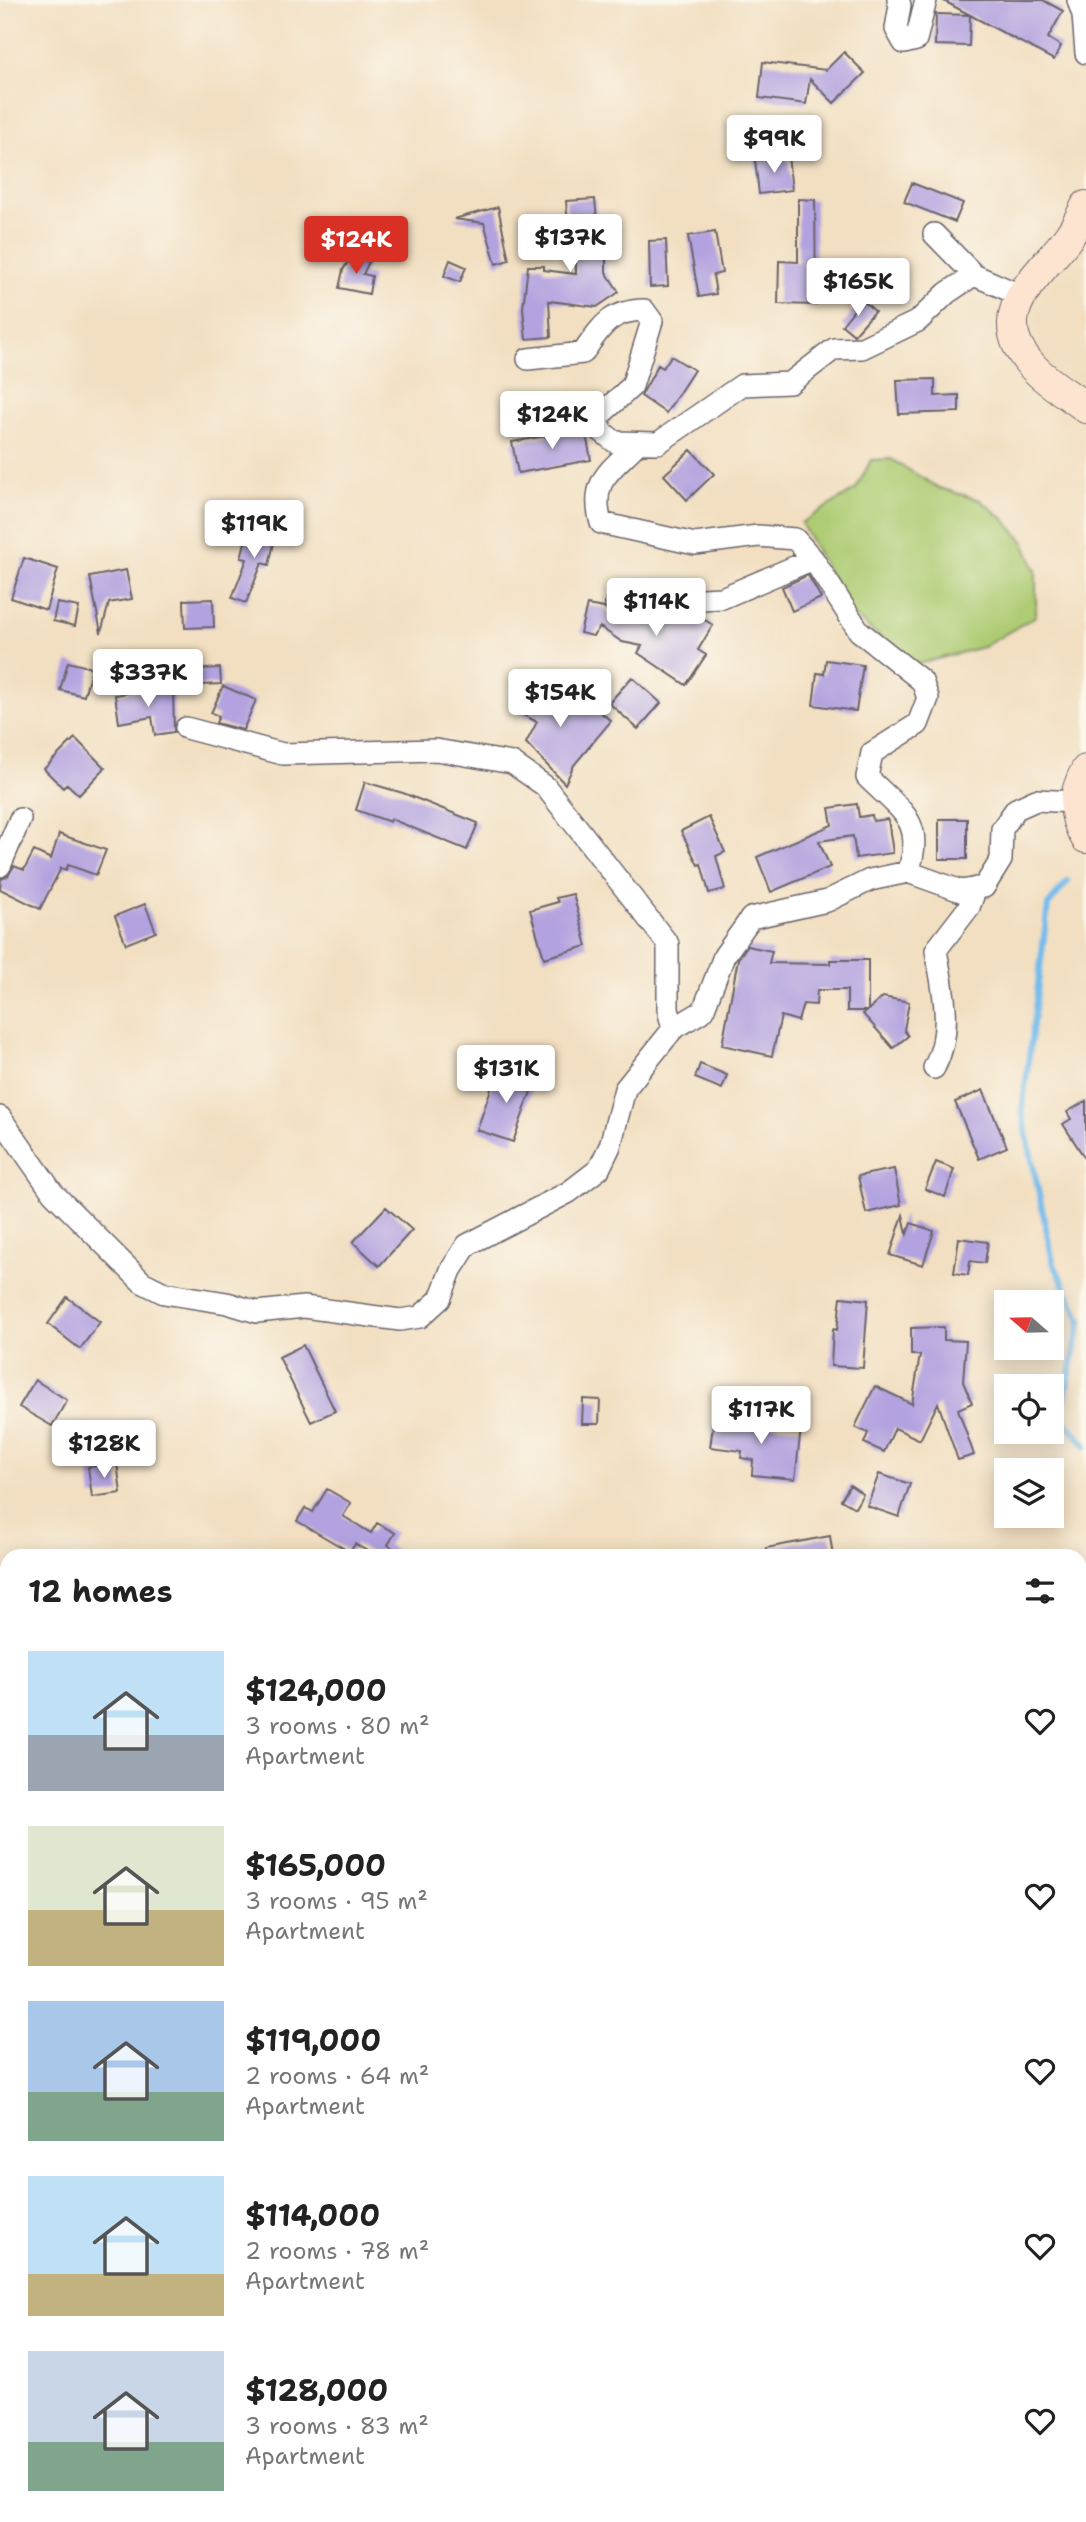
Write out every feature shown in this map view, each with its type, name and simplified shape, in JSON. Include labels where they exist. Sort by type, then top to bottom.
[{"type":"main road","points":[[1086,206],[1070,235],[1028,282],[1016,306],[1014,328],[1021,351],[1034,369],[1086,408]]},
{"type":"main road","points":[[1086,770],[1074,802],[1078,825],[1086,838]]},
{"type":"street","points":[[898,0],[900,5],[896,29],[904,43],[916,40],[926,0]]},
{"type":"street","points":[[1078,0],[1083,16],[1086,53]]},
{"type":"street","points":[[934,234],[974,275],[1021,296]]},
{"type":"street","points":[[528,359],[583,353],[606,320],[631,310],[644,310],[652,321],[632,386],[599,416],[600,430],[615,442],[658,443],[742,385],[790,383],[834,349],[862,348],[918,321],[947,293],[974,275]]},
{"type":"street","points":[[638,443],[599,484],[596,503],[601,523],[695,544],[758,536],[795,539],[813,559],[859,631],[922,681],[928,698],[918,724],[872,753],[867,777],[910,819],[916,848],[908,872]]},
{"type":"street","points":[[617,603],[722,598],[813,559]]},
{"type":"street","points":[[186,728],[283,754],[436,750],[512,763],[545,786],[668,944],[668,1009],[673,1029]]},
{"type":"street","points":[[0,1117],[53,1193],[142,1282],[164,1293],[227,1303],[257,1312],[303,1307],[400,1320],[420,1317],[440,1299],[451,1270],[467,1245],[569,1192],[599,1169],[610,1146],[625,1089],[673,1029],[703,1011],[724,956],[751,918],[827,901],[870,880],[908,872],[961,891],[984,887],[1001,860],[1002,828],[1016,809],[1035,800],[1074,802]]},
{"type":"street","points":[[0,866],[20,819]]},
{"type":"street","points":[[934,1068],[941,1054],[947,1015],[936,950],[969,907],[976,888]]},
{"type":"green space","points":[[891,459],[939,488],[980,500],[1004,519],[1024,542],[1036,571],[1036,616],[983,647],[914,665],[852,614],[801,523],[856,489],[871,460]]},
{"type":"building","points":[[942,0],[1043,0],[1063,11],[1048,38],[1061,46],[1054,60]]},
{"type":"building","points":[[936,14],[970,15],[969,46],[935,45]]},
{"type":"building","points":[[844,52],[865,73],[834,103],[810,79],[806,104],[759,98],[763,62],[826,70]]},
{"type":"building","points":[[788,156],[792,190],[759,194],[755,160]]},
{"type":"building","points":[[912,183],[963,203],[955,222],[904,202]]},
{"type":"building","points":[[595,199],[599,243],[606,243],[606,272],[619,292],[597,307],[549,301],[551,337],[526,339],[523,308],[528,266],[544,266],[544,270],[576,274],[576,239],[569,239],[566,201]]},
{"type":"building","points":[[798,199],[815,200],[816,305],[778,304],[779,261],[798,262]]},
{"type":"building","points":[[498,207],[509,260],[496,264],[484,223],[454,219]]},
{"type":"building","points":[[715,232],[722,273],[713,275],[716,294],[699,297],[688,236]]},
{"type":"building","points":[[666,240],[668,286],[650,287],[649,241]]},
{"type":"building","points":[[353,254],[369,262],[363,274],[372,276],[369,294],[339,288],[343,270]]},
{"type":"building","points":[[450,260],[466,267],[460,282],[444,276]]},
{"type":"building","points":[[862,300],[875,311],[854,335],[842,325]]},
{"type":"building","points":[[671,356],[694,370],[666,413],[641,396],[658,365],[663,368]]},
{"type":"building","points":[[935,379],[935,396],[959,395],[959,412],[899,414],[897,380]]},
{"type":"building","points":[[585,429],[591,460],[518,473],[512,442]]},
{"type":"building","points":[[691,450],[714,474],[687,500],[664,475]]},
{"type":"building","points":[[249,527],[276,534],[269,565],[262,563],[246,603],[232,598],[247,559],[241,558]]},
{"type":"building","points":[[24,558],[58,569],[46,610],[11,598]]},
{"type":"building","points":[[126,570],[132,599],[109,603],[101,633],[90,577]]},
{"type":"building","points":[[808,575],[821,598],[792,611],[782,587]]},
{"type":"building","points":[[213,599],[214,627],[185,628],[184,600]]},
{"type":"building","points":[[57,603],[79,607],[75,626],[53,621]]},
{"type":"building","points":[[587,605],[604,608],[611,615],[635,615],[660,625],[667,614],[693,613],[713,625],[698,650],[706,655],[686,685],[638,653],[642,646],[622,642],[600,627],[593,636],[580,633]]},
{"type":"building","points":[[826,660],[863,665],[856,711],[813,705],[817,673],[824,674]]},
{"type":"building","points":[[68,662],[92,668],[84,696],[60,690]]},
{"type":"building","points":[[220,668],[221,684],[182,686],[181,670]]},
{"type":"building","points":[[632,677],[661,703],[638,729],[609,703]]},
{"type":"building","points":[[223,686],[256,700],[243,730],[216,723],[219,716],[211,713]]},
{"type":"building","points":[[532,686],[572,707],[581,696],[611,721],[574,765],[565,784],[526,743],[537,722],[510,708],[517,693],[522,695]]},
{"type":"building","points":[[151,689],[152,693],[173,689],[174,732],[155,735],[152,717],[119,723],[115,695]]},
{"type":"building","points":[[75,738],[105,768],[79,795],[67,784],[63,788],[44,769]]},
{"type":"building","points":[[365,782],[403,793],[478,823],[467,850],[391,819],[390,822],[356,810]]},
{"type":"building","points":[[857,804],[859,817],[872,815],[873,821],[888,819],[893,853],[856,858],[853,836],[819,841],[830,867],[771,892],[757,857],[832,825],[829,808]]},
{"type":"building","points":[[709,817],[725,852],[716,856],[725,889],[709,893],[701,864],[698,865],[681,831]]},
{"type":"building","points":[[939,819],[967,819],[967,859],[939,859]]},
{"type":"building","points":[[59,834],[106,850],[96,875],[68,865],[66,870],[61,868],[40,909],[0,889],[1,879],[8,876],[14,866],[24,870],[34,851],[51,859]]},
{"type":"building","points":[[573,894],[587,946],[544,958],[530,910],[558,902],[556,898]]},
{"type":"building","points":[[145,904],[156,932],[126,944],[115,916]]},
{"type":"building","points":[[747,946],[772,951],[769,963],[830,964],[830,960],[868,960],[868,1010],[883,997],[909,1002],[904,1030],[908,1036],[893,1048],[863,1014],[867,1011],[847,1011],[847,990],[817,990],[816,1005],[803,1004],[798,1021],[781,1016],[772,1056],[722,1045],[738,959]]},
{"type":"building","points":[[700,1064],[727,1075],[722,1089],[695,1078]]},
{"type":"building","points":[[498,1068],[535,1080],[513,1142],[477,1130]]},
{"type":"building","points":[[983,1090],[1007,1147],[979,1159],[955,1102]]},
{"type":"building","points":[[1086,1101],[1086,1160],[1063,1124],[1071,1119],[1067,1112]]},
{"type":"building","points":[[936,1162],[954,1169],[945,1197],[925,1189]]},
{"type":"building","points":[[894,1169],[901,1205],[866,1213],[858,1176]]},
{"type":"building","points":[[386,1207],[412,1230],[379,1266],[353,1242]]},
{"type":"building","points":[[903,1215],[907,1234],[911,1223],[934,1231],[923,1265],[890,1255]]},
{"type":"building","points":[[959,1238],[988,1242],[985,1263],[970,1261],[968,1275],[954,1273]]},
{"type":"building","points":[[67,1297],[100,1322],[80,1349],[48,1324]]},
{"type":"building","points":[[841,1297],[868,1300],[863,1368],[831,1366],[833,1329],[837,1330]]},
{"type":"building","points":[[944,1327],[944,1340],[966,1341],[963,1382],[972,1403],[958,1409],[974,1455],[958,1460],[938,1403],[920,1440],[895,1428],[884,1452],[864,1443],[868,1433],[855,1427],[875,1386],[912,1404],[920,1355],[911,1355],[911,1328]]},
{"type":"building","points":[[303,1345],[335,1411],[311,1422],[279,1357]]},
{"type":"building","points":[[35,1380],[67,1400],[52,1426],[19,1407]]},
{"type":"building","points":[[583,1399],[600,1400],[599,1424],[582,1424]]},
{"type":"building","points":[[714,1419],[801,1428],[795,1479],[752,1475],[753,1460],[741,1458],[742,1451],[710,1447]]},
{"type":"building","points":[[117,1463],[121,1493],[92,1497],[88,1467]]},
{"type":"building","points":[[879,1474],[910,1484],[899,1517],[867,1506]]},
{"type":"building","points":[[850,1485],[863,1494],[855,1508],[841,1500]]},
{"type":"building","points":[[327,1489],[351,1503],[343,1516],[371,1533],[377,1523],[395,1533],[388,1545],[395,1549],[364,1549],[355,1544],[352,1549],[345,1549],[297,1521],[305,1508],[313,1512]]},
{"type":"building","points":[[830,1536],[832,1549],[766,1549]]},
{"type":"waterway","points":[[1068,881],[1048,905],[1022,1111],[1053,1262],[1081,1320],[1061,1416],[1086,1446]]}]
